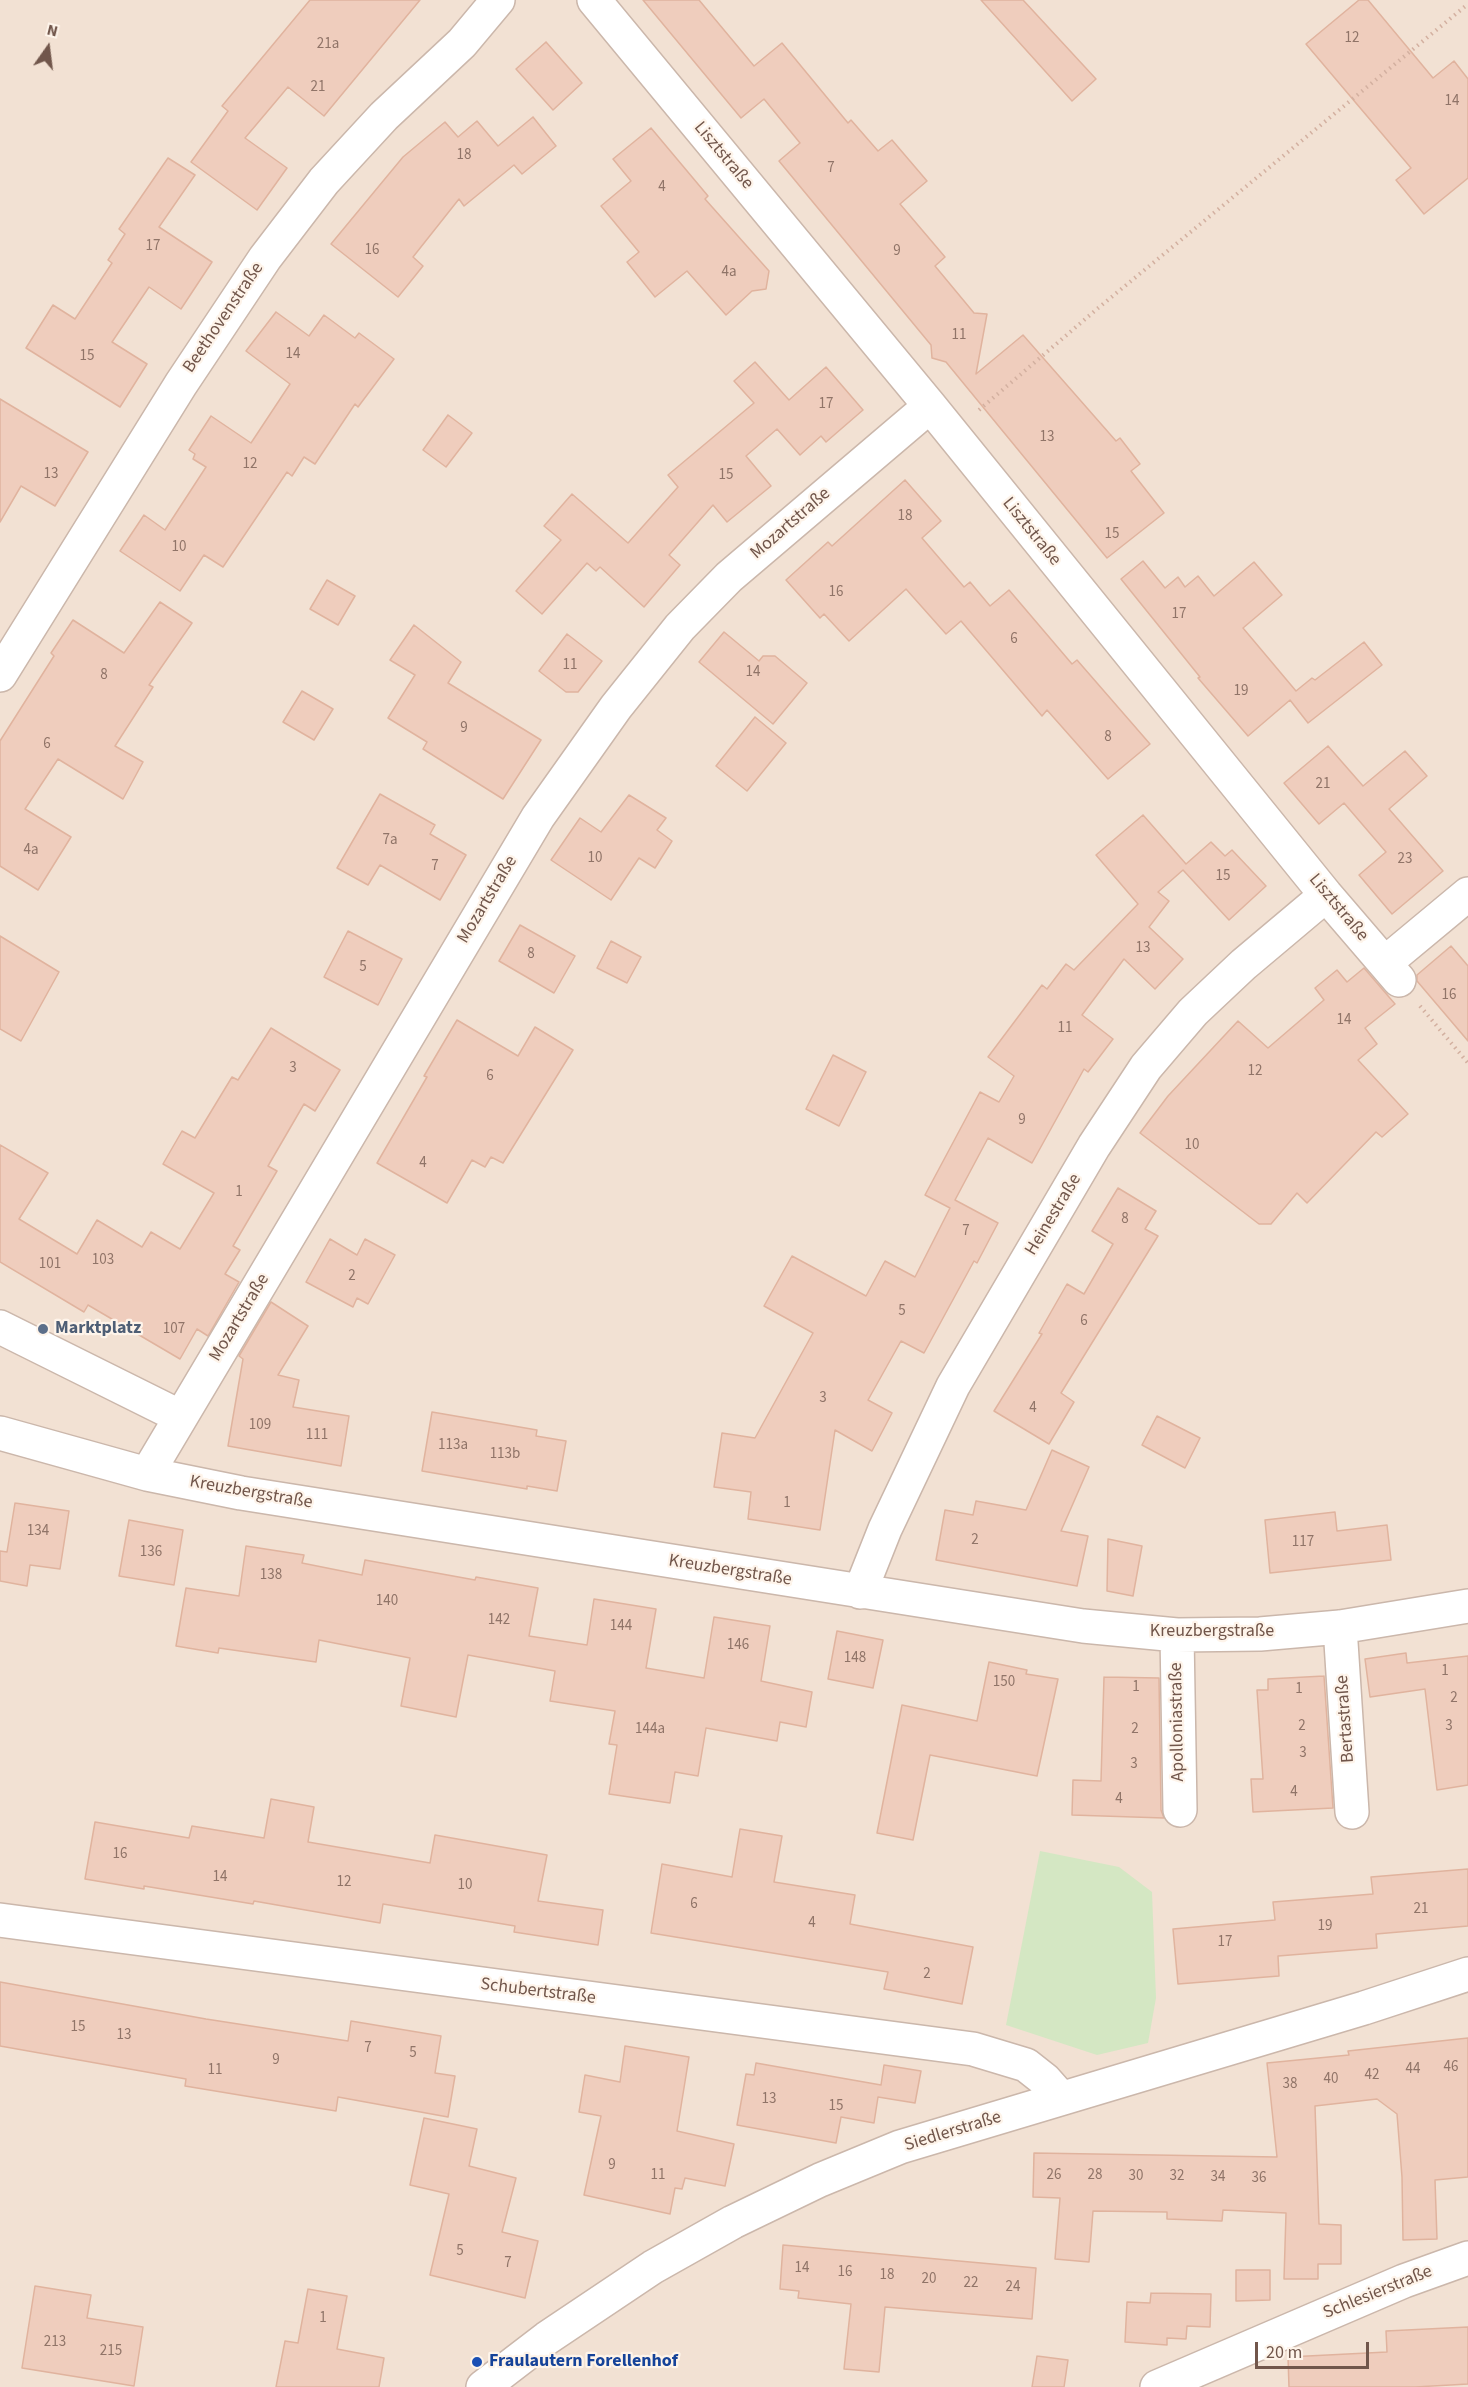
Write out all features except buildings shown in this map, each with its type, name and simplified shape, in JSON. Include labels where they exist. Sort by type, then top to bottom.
[{"type":"street","name":"Beethovenstraße","points":[[0,675],[181,384],[265,258],[324,181],[384,116],[462,43],[498,0]]},
{"type":"street","name":"Lisztstraße","points":[[594,0],[930,406],[1326,895],[1392,972]]},
{"type":"street","name":"Mozartstraße","points":[[147,1474],[538,817],[616,706],[680,627],[729,577],[930,406]]},
{"type":"street","points":[[1392,972],[1468,894]]},
{"type":"street","name":"Heinestraße","points":[[860,1592],[885,1529],[953,1386],[1094,1146],[1146,1067],[1202,1004],[1244,964],[1326,895]]},
{"type":"street","points":[[0,1327],[181,1417]]},
{"type":"street","name":"Kreuzbergstraße","points":[[0,1433],[147,1474],[241,1493],[1072,1624],[1176,1635],[1260,1634],[1340,1627],[1468,1606]]},
{"type":"street","name":"Bertastraße","points":[[1340,1627],[1352,1812]]},
{"type":"street","name":"Apolloniastraße","points":[[1176,1635],[1180,1810]]},
{"type":"street","name":"Schubertstraße","points":[[0,1920],[974,2049],[1026,2065],[1045,2080],[1061,2098]]},
{"type":"street","name":"Siedlerstraße","points":[[483,2387],[547,2338],[653,2267],[733,2222],[820,2180],[900,2147],[1364,2008],[1468,1974]]},
{"type":"street","name":"Schlesierstraße","points":[[1157,2387],[1404,2281],[1468,2258]]},
{"type":"path","points":[[951,434],[1115,294],[1468,4]]},
{"type":"path","points":[[1392,972],[1468,1063]]},
{"type":"shaded area","points":[[0,0],[1468,0],[1468,2387],[0,2387]]},
{"type":"green space","points":[[1040,1851],[1119,1867],[1152,1892],[1156,1998],[1148,2043],[1097,2055],[1006,2025]]},
{"type":"place","name":"Marktplatz","points":[[43,1329]]},
{"type":"place","name":"Fraulautern Forellenhof","points":[[477,2362]]}]
